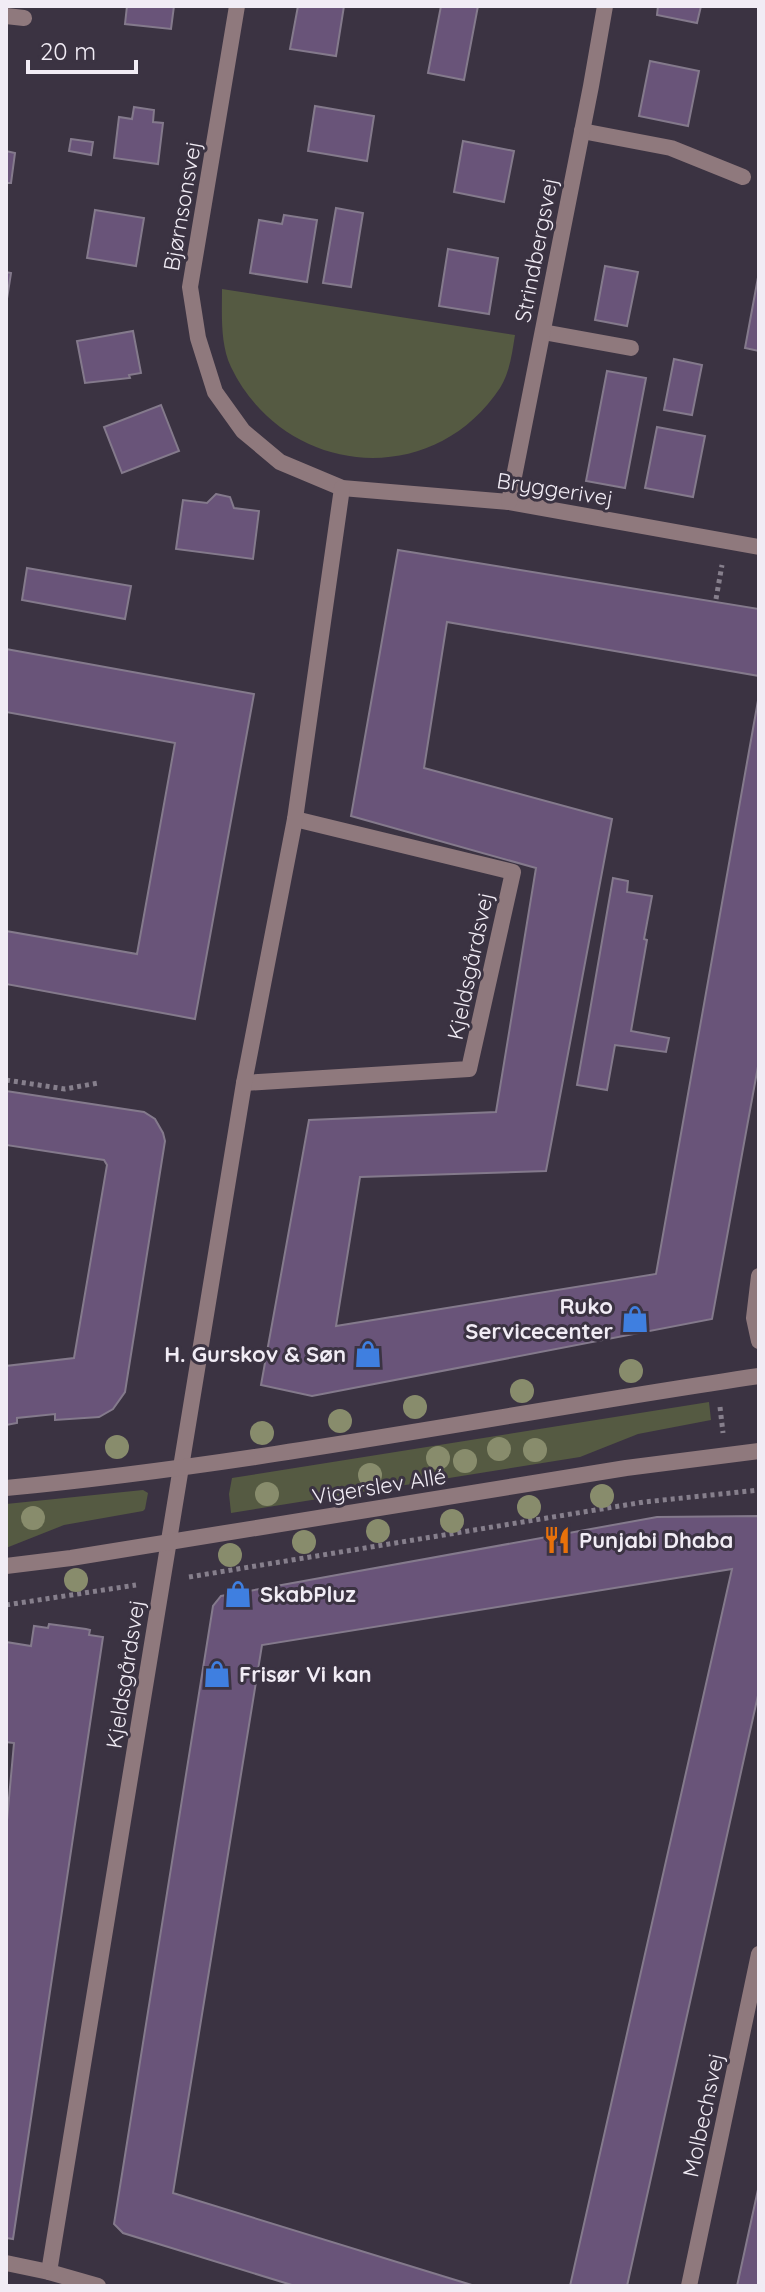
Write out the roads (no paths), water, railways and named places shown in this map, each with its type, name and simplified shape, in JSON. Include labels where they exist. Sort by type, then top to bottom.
[{"type":"street","name":"Bjørnsonsvej","points":[[237,6],[190,287],[198,338],[215,392],[243,431],[280,462],[342,488]]},
{"type":"street","name":"Strindbergsvej","points":[[509,502],[605,6]]},
{"type":"street","points":[[6,16],[24,18]]},
{"type":"street","points":[[582,131],[671,148],[743,177]]},
{"type":"street","points":[[543,332],[631,348]]},
{"type":"street","name":"Bryggerivej","points":[[342,488],[509,502],[759,547]]},
{"type":"street","name":"Kjeldsgårdsvej","points":[[49,2272],[244,1083],[295,819],[342,488]]},
{"type":"street","name":"Kjeldsgårdsvej","points":[[244,1083],[469,1069],[513,872],[295,819]]},
{"type":"street","points":[[759,1276],[754,1318],[759,1341]]},
{"type":"street","points":[[6,1488],[181,1467],[363,1440],[759,1376]]},
{"type":"street","name":"Vigerslev Allé","points":[[6,1566],[759,1451]]},
{"type":"street","name":"Molbechsvej","points":[[689,2286],[759,1954]]},
{"type":"street","points":[[6,2263],[98,2286]]},
{"type":"place","name":"Ruko Servicecenter","points":[[635,1319]]},
{"type":"place","name":"H. Gurskov & Søn","points":[[368,1354]]},
{"type":"place","name":"Punjabi Dhaba","points":[[557,1540]]},
{"type":"place","name":"SkabPluz","points":[[238,1594]]},
{"type":"place","name":"Frisør Vi kan","points":[[217,1674]]}]
